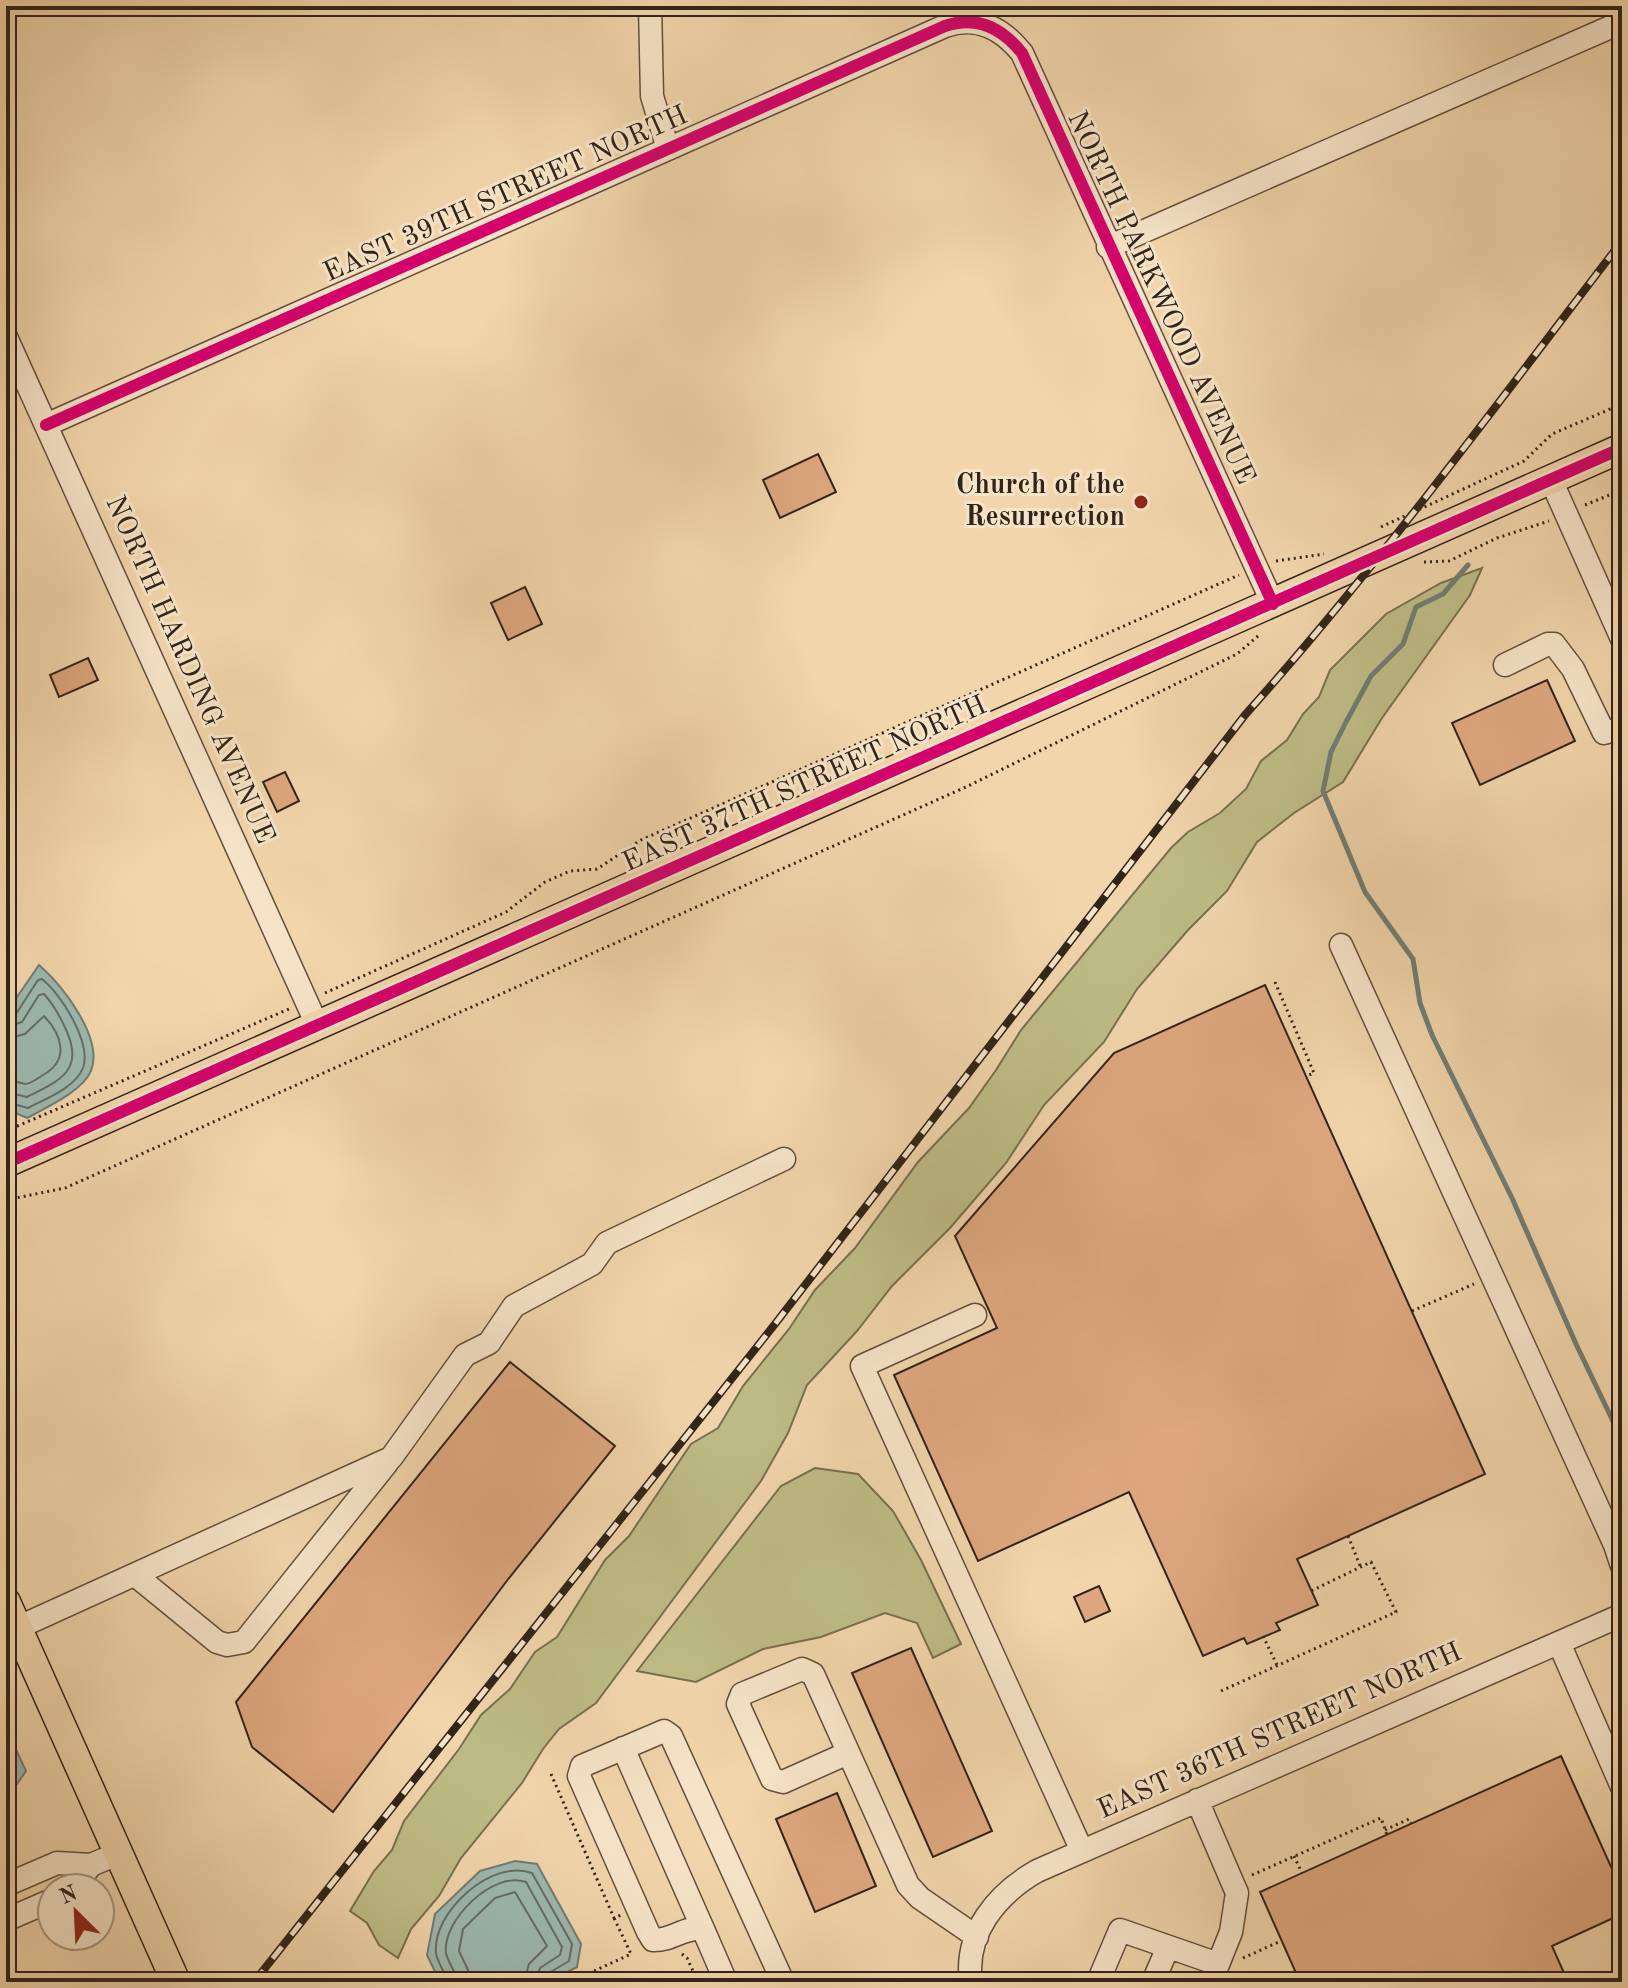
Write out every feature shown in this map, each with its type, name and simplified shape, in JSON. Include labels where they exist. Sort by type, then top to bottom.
[{"type":"main road","name":"EAST 37TH STREET NORTH","points":[[6,1163],[1270,616],[1622,448]]},
{"type":"main road","points":[[6,1602],[176,1982]]},
{"type":"street","points":[[650,6],[652,96],[668,149]]},
{"type":"street","name":"EAST 39TH STREET NORTH","points":[[46,425],[945,26],[972,22],[988,25]]},
{"type":"street","points":[[1108,247],[1622,22]]},
{"type":"street","name":"NORTH PARKWOOD AVENUE","points":[[988,25],[1010,38],[1022,53],[1256,568],[1270,616]]},
{"type":"street","name":"NORTH HARDING AVENUE","points":[[6,337],[318,1027]]},
{"type":"street","points":[[1551,480],[1622,639]]},
{"type":"street","points":[[1505,665],[1554,644],[1573,669],[1604,733],[1622,728]]},
{"type":"street","points":[[1341,945],[1622,1566]]},
{"type":"street","points":[[135,1575],[217,1642],[227,1645],[244,1642],[391,1458],[465,1355],[489,1343],[514,1306],[592,1264],[607,1243],[784,1159]]},
{"type":"street","points":[[975,1315],[862,1366],[1082,1851]]},
{"type":"street","points":[[17,1628],[391,1458]]},
{"type":"street","name":"EAST 36TH STREET NORTH","points":[[978,1932],[995,1904],[1016,1883],[1197,1800],[1622,1615]]},
{"type":"street","points":[[1559,1643],[1622,1787]]},
{"type":"street","points":[[848,1753],[783,1782],[772,1779],[738,1704],[742,1694],[802,1669],[813,1674],[908,1885],[920,1898],[978,1932],[968,1962],[971,1982]]},
{"type":"street","points":[[703,1929],[693,1928],[666,1941],[653,1940],[579,1776],[582,1766],[664,1731],[671,1736],[783,1982]]},
{"type":"street","points":[[623,1748],[726,1982]]},
{"type":"street","points":[[1098,1982],[1120,1930],[1222,1969],[1237,1893],[1197,1800]]},
{"type":"street","points":[[6,1885],[57,1863],[91,1865],[117,1854]]},
{"type":"street","points":[[86,1872],[91,1865]]},
{"type":"street","points":[[6,1920],[36,1907]]},
{"type":"street","points":[[1153,1982],[1168,1947]]},
{"type":"path","points":[[1376,530],[1524,461],[1552,434],[1622,404]]},
{"type":"path","points":[[1412,562],[1449,561],[1497,538],[1622,490]]},
{"type":"path","points":[[6,1131],[506,912],[545,882],[570,871],[597,869],[641,840],[1159,608],[1271,561],[1326,553]]},
{"type":"path","points":[[6,1200],[65,1188],[952,794],[1237,654],[1270,616]]},
{"type":"path","points":[[1275,982],[1314,1073],[1306,1076]]},
{"type":"path","points":[[1412,1311],[1492,1276]]},
{"type":"path","points":[[1348,1536],[1361,1568]]},
{"type":"path","points":[[1221,1691],[1396,1612],[1371,1562],[1311,1591]]},
{"type":"path","points":[[1263,1636],[1278,1666]]},
{"type":"path","points":[[1252,1875],[1381,1818],[1386,1832],[1409,1819],[1411,1823]]},
{"type":"path","points":[[1294,1856],[1302,1873]]},
{"type":"path","points":[[614,1918],[631,1954]]},
{"type":"path","points":[[1222,1969],[1281,1941]]},
{"type":"path","points":[[580,1982],[592,1972],[637,1949]]},
{"type":"shaded area","points":[[1482,568],[1470,595],[1382,718],[1343,782],[1294,813],[1257,842],[1227,891],[1137,989],[1104,1042],[1044,1105],[1006,1163],[950,1228],[892,1286],[857,1331],[807,1385],[788,1433],[761,1481],[596,1703],[559,1729],[543,1749],[522,1783],[461,1858],[439,1896],[411,1929],[398,1958],[379,1945],[367,1923],[350,1911],[374,1871],[392,1850],[404,1821],[481,1715],[510,1689],[535,1652],[557,1637],[605,1560],[629,1536],[691,1444],[718,1428],[743,1386],[789,1329],[815,1290],[855,1248],[918,1162],[969,1108],[1021,1030],[1171,848],[1188,832],[1220,813],[1246,789],[1261,761],[1287,740],[1303,714],[1319,697],[1330,670],[1386,614],[1441,583]]},
{"type":"shaded area","points":[[815,1468],[858,1474],[893,1511],[921,1560],[961,1644],[933,1658],[917,1623],[885,1613],[821,1637],[763,1649],[696,1682],[637,1671],[781,1486]]},
{"type":"water","points":[[39,965],[59,985],[78,1013],[92,1043],[93,1058],[91,1071],[80,1085],[27,1118],[6,1109],[6,1013]]},
{"type":"water","points":[[6,1728],[26,1771],[6,1800]]},
{"type":"water","points":[[515,1861],[537,1864],[581,1944],[577,1967],[548,1982],[440,1982],[427,1955],[435,1914],[480,1871]]},
{"type":"building","points":[[818,454],[836,492],[780,518],[763,480]]},
{"type":"building","points":[[525,587],[542,624],[508,640],[491,603]]},
{"type":"building","points":[[88,658],[98,680],[59,697],[50,675]]},
{"type":"building","points":[[1547,680],[1575,741],[1480,785],[1452,723]]},
{"type":"building","points":[[285,772],[299,801],[277,812],[263,782]]},
{"type":"building","points":[[1265,985],[1485,1474],[1297,1559],[1318,1605],[1276,1623],[1280,1630],[1247,1644],[1244,1638],[1203,1656],[1129,1492],[978,1561],[894,1375],[997,1328],[955,1236],[1114,1053]]},
{"type":"building","points":[[510,1362],[615,1446],[509,1578],[333,1812],[252,1747],[236,1702]]},
{"type":"building","points":[[1099,1586],[1110,1611],[1085,1622],[1074,1597]]},
{"type":"building","points":[[911,1648],[992,1831],[933,1857],[852,1673]]},
{"type":"building","points":[[1561,1756],[1622,1891],[1622,1914],[1552,1946],[1568,1982],[1300,1982],[1260,1892]]},
{"type":"building","points":[[837,1793],[876,1886],[815,1912],[776,1819]]},
{"type":"waterway","points":[[1468,565],[1443,594],[1416,607],[1403,644],[1371,676],[1331,752],[1323,791],[1365,892],[1413,959],[1420,1003],[1432,1035],[1512,1198],[1622,1440]]},
{"type":"railway","points":[[254,1982],[775,1324],[1245,715],[1344,600],[1438,481],[1622,241]]},
{"type":"cycle path","points":[[46,425],[945,26],[978,23],[1006,37],[1022,53],[1273,604]]},
{"type":"cycle path","points":[[6,1163],[1622,448]]},
{"type":"place","name":"Church of the Resurrection","points":[[1141,502]]}]
